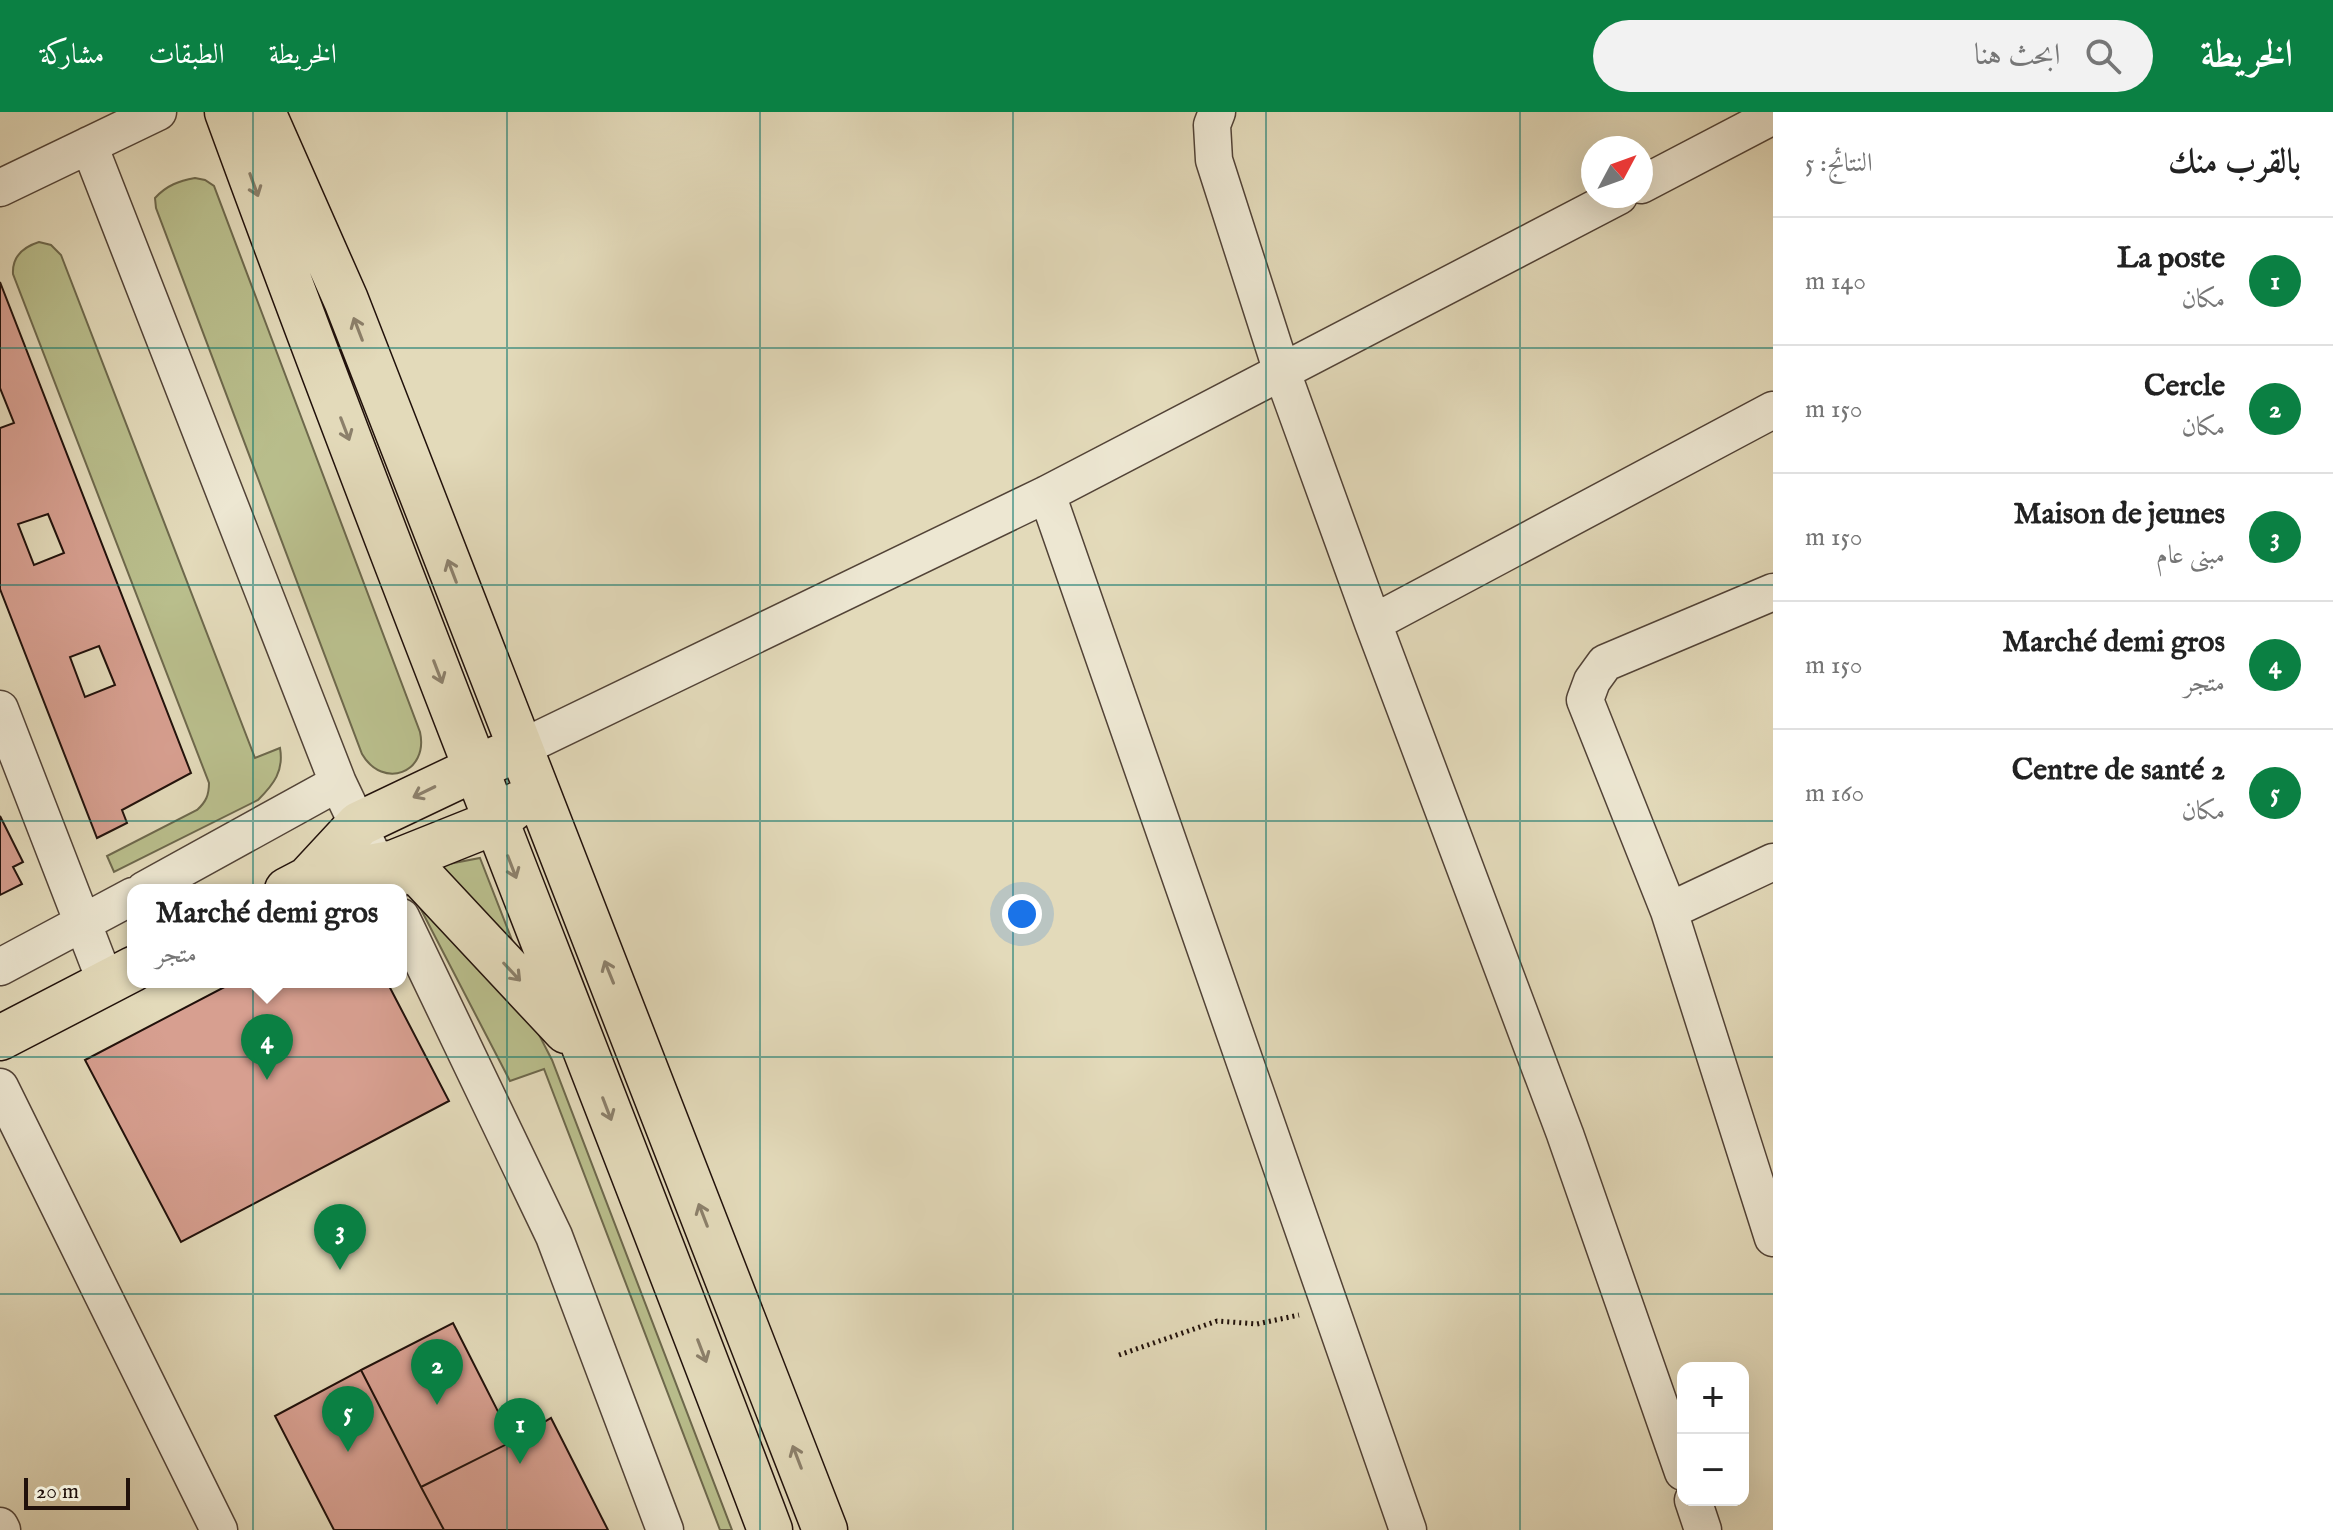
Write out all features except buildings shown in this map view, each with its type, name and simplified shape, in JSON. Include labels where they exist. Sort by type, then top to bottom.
[{"type":"main road","points":[[227,112],[495,822],[770,1530]]},
{"type":"main road","points":[[263,112],[346,300],[825,1530]]},
{"type":"main road","points":[[298,884],[359,824],[521,748]]},
{"type":"main road","points":[[387,872],[495,822],[536,791]]},
{"type":"main road","points":[[304,884],[387,872],[422,877],[585,1053]]},
{"type":"main road","points":[[0,1038],[119,976]]},
{"type":"street","points":[[0,188],[158,112]]},
{"type":"street","points":[[1222,116],[1214,160],[1282,372],[1565,1134],[1677,1455]]},
{"type":"street","points":[[1653,179],[1773,116]]},
{"type":"street","points":[[89,145],[338,783],[387,872]]},
{"type":"street","points":[[521,748],[1047,494],[1596,208]]},
{"type":"street","points":[[1373,623],[1773,410]]},
{"type":"street","points":[[1047,494],[1408,1530]]},
{"type":"street","points":[[1773,592],[1605,663],[1592,681],[1585,700],[1761,1153],[1773,1238]]},
{"type":"street","points":[[3,725],[83,924],[119,976]]},
{"type":"street","points":[[155,884],[338,783]]},
{"type":"street","points":[[1669,911],[1773,862]]},
{"type":"street","points":[[0,967],[127,899]]},
{"type":"street","points":[[407,930],[554,1236],[665,1530]]},
{"type":"street","points":[[0,1087],[219,1530]]},
{"type":"street","points":[[1695,1506],[1703,1530]]},
{"type":"path","points":[[1119,1355],[1217,1321],[1257,1324],[1331,1305]]},
{"type":"green space","points":[[195,178],[214,186],[420,732],[418,758],[402,772],[381,772],[362,754],[156,208],[155,198],[164,190],[178,182]]},
{"type":"green space","points":[[39,242],[51,245],[61,255],[255,758],[280,748],[276,777],[258,800],[114,872],[107,856],[197,810],[206,798],[209,783],[13,274],[14,262],[20,253]]},
{"type":"green space","points":[[480,858],[519,958],[433,867]]},
{"type":"green space","points":[[414,896],[532,1021],[552,1060],[732,1530],[720,1530],[544,1069],[510,1081]]},
{"type":"place","name":"Marché demi gros","points":[[267,1080]]},
{"type":"place","name":"Maison de jeunes","points":[[340,1270]]},
{"type":"place","name":"Cercle","points":[[437,1405]]},
{"type":"place","name":"Centre de santé 2","points":[[348,1452]]},
{"type":"place","name":"La poste","points":[[520,1464]]}]
